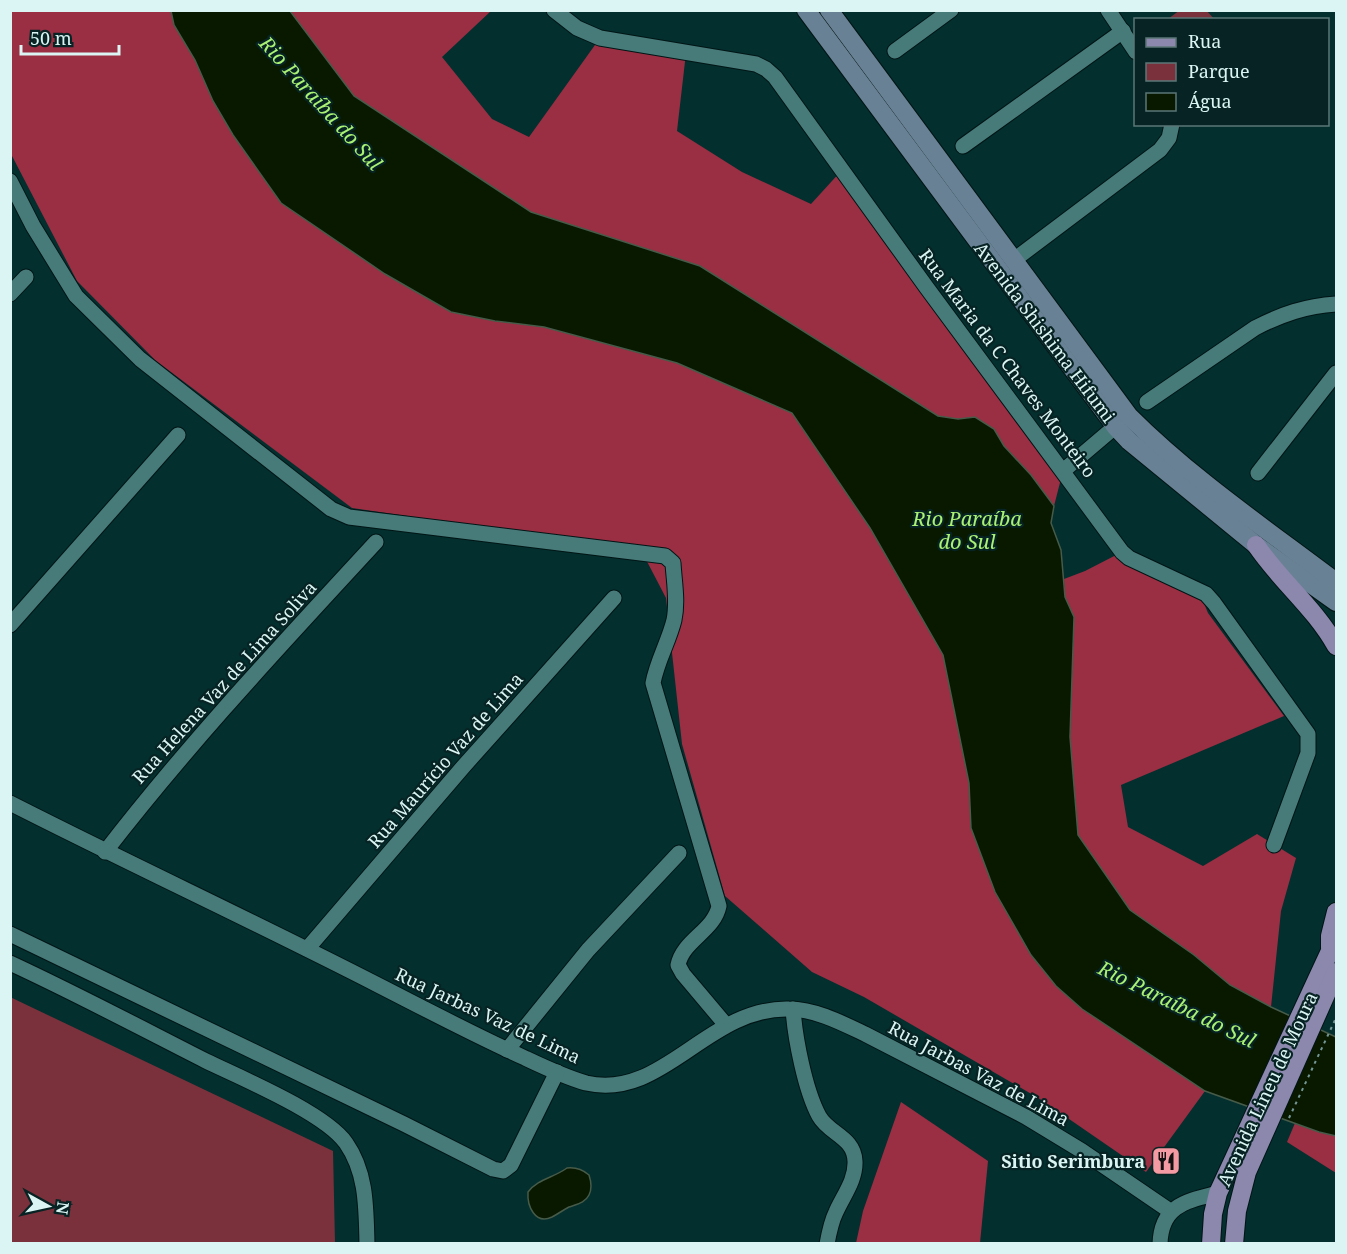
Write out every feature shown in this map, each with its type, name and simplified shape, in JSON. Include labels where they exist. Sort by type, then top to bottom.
[{"type":"main road","points":[[1256,545],[1270,566],[1314,614],[1336,646]]},
{"type":"main road","name":"Avenida Lineu de Moura","points":[[1211,1244],[1213,1214],[1218,1192],[1249,1145],[1331,974],[1334,945],[1330,936],[1336,912]]},
{"type":"main road","name":"Avenida Lineu de Moura","points":[[1234,1244],[1237,1211],[1249,1145]]},
{"type":"street","name":"Rua Maria da C Chaves Monteiro","points":[[554,10],[577,28],[600,38],[756,64],[775,77],[1122,552],[1129,558],[1198,589],[1214,603],[1308,734],[1308,753],[1274,845]]},
{"type":"street","name":"Avenida Shishima Hifumi","points":[[806,10],[1122,421],[1148,435],[1219,493],[1336,582]]},
{"type":"street","name":"Avenida Shishima Hifumi","points":[[829,10],[1014,260],[1122,421],[1129,441],[1256,545],[1336,602]]},
{"type":"street","points":[[895,51],[951,10]]},
{"type":"street","points":[[1108,10],[1134,49]]},
{"type":"street","points":[[963,146],[1123,31]]},
{"type":"street","points":[[1014,260],[1160,150],[1169,138],[1172,126]]},
{"type":"street","points":[[10,181],[33,226],[76,296],[140,359],[331,509],[349,517],[665,556],[673,563],[676,605],[653,683],[719,906],[717,917],[680,953],[678,965],[726,1025]]},
{"type":"street","points":[[10,294],[26,277]]},
{"type":"street","points":[[1147,402],[1255,328],[1274,318],[1303,308],[1336,304]]},
{"type":"street","points":[[1258,473],[1336,373]]},
{"type":"street","points":[[1063,471],[1122,421]]},
{"type":"street","points":[[10,625],[178,435]]},
{"type":"street","name":"Rua Helena Vaz de Lima Soliva","points":[[105,852],[164,777],[376,542]]},
{"type":"street","name":"Rua Maurício Vaz de Lima","points":[[308,949],[463,767],[614,598]]},
{"type":"street","name":"Rua Jarbas Vaz de Lima","points":[[10,803],[105,852],[308,949],[507,1050],[585,1082],[603,1086],[630,1083],[656,1071],[726,1025],[743,1017],[770,1010],[793,1009],[843,1023],[1026,1117],[1082,1151],[1170,1211]]},
{"type":"street","points":[[507,1050],[588,950],[679,853]]},
{"type":"street","points":[[10,934],[404,1124],[493,1170],[503,1171],[511,1165],[557,1072]]},
{"type":"street","points":[[10,963],[270,1092],[335,1129],[346,1142],[359,1166],[366,1199],[368,1244]]},
{"type":"street","points":[[793,1009],[795,1034],[814,1104],[825,1124],[845,1138],[854,1155],[854,1174],[836,1212],[827,1244]]},
{"type":"street","points":[[1160,1244],[1162,1228],[1170,1211],[1184,1202],[1218,1192]]},
{"type":"path","points":[[1287,1122],[1336,1018]]},
{"type":"green space","points":[[1180,10],[1207,11],[1213,18],[1169,18]]},
{"type":"green space","points":[[10,997],[333,1151],[335,1243],[11,1243]]},
{"type":"shaded area","points":[[11,11],[171,11],[174,25],[195,60],[213,101],[233,135],[281,203],[385,274],[451,312],[495,321],[544,327],[677,363],[792,413],[870,528],[943,655],[969,783],[971,828],[1031,955],[1056,986],[1082,1009],[1205,1091],[1146,1172],[1040,1099],[864,997],[812,972],[725,896],[682,744],[666,598],[641,550],[352,508],[155,360],[77,281],[11,154]]},
{"type":"shaded area","points":[[290,11],[491,11],[442,57],[492,119],[529,137],[600,38],[686,53],[677,131],[742,172],[811,204],[842,170],[1063,471],[1054,506],[1031,475],[1004,446],[994,429],[975,417],[958,419],[938,416],[700,266],[531,212],[354,96]]},
{"type":"shaded area","points":[[1122,552],[1198,589],[1208,613],[1284,716],[1121,785],[1128,827],[1203,866],[1257,834],[1296,858],[1281,911],[1271,1007],[1230,985],[1194,955],[1130,910],[1078,835],[1070,737],[1074,617],[1065,597],[1064,579]]},
{"type":"shaded area","points":[[901,1102],[988,1161],[980,1243],[856,1243],[863,1211]]},
{"type":"shaded area","points":[[1295,1123],[1336,1136],[1336,1173],[1287,1142]]},
{"type":"water","name":"Rio Paraíba do Sul","points":[[171,11],[290,11],[354,96],[531,212],[700,266],[938,416],[958,419],[975,417],[994,429],[1004,446],[1031,475],[1054,506],[1051,523],[1061,550],[1065,597],[1074,617],[1070,737],[1078,835],[1130,910],[1194,955],[1230,985],[1336,1037],[1336,1136],[1205,1091],[1082,1009],[1056,986],[1031,955],[995,892],[971,828],[969,783],[943,655],[870,528],[792,413],[677,363],[544,327],[495,321],[451,312],[385,274],[281,203],[233,135],[213,101],[195,60],[174,25]]},
{"type":"water","points":[[567,1168],[579,1169],[589,1175],[591,1188],[587,1198],[552,1217],[546,1219],[537,1216],[533,1213],[529,1203],[528,1192],[536,1184]]},
{"type":"place","name":"Sitio Serimbura","points":[[1166,1161]]}]
